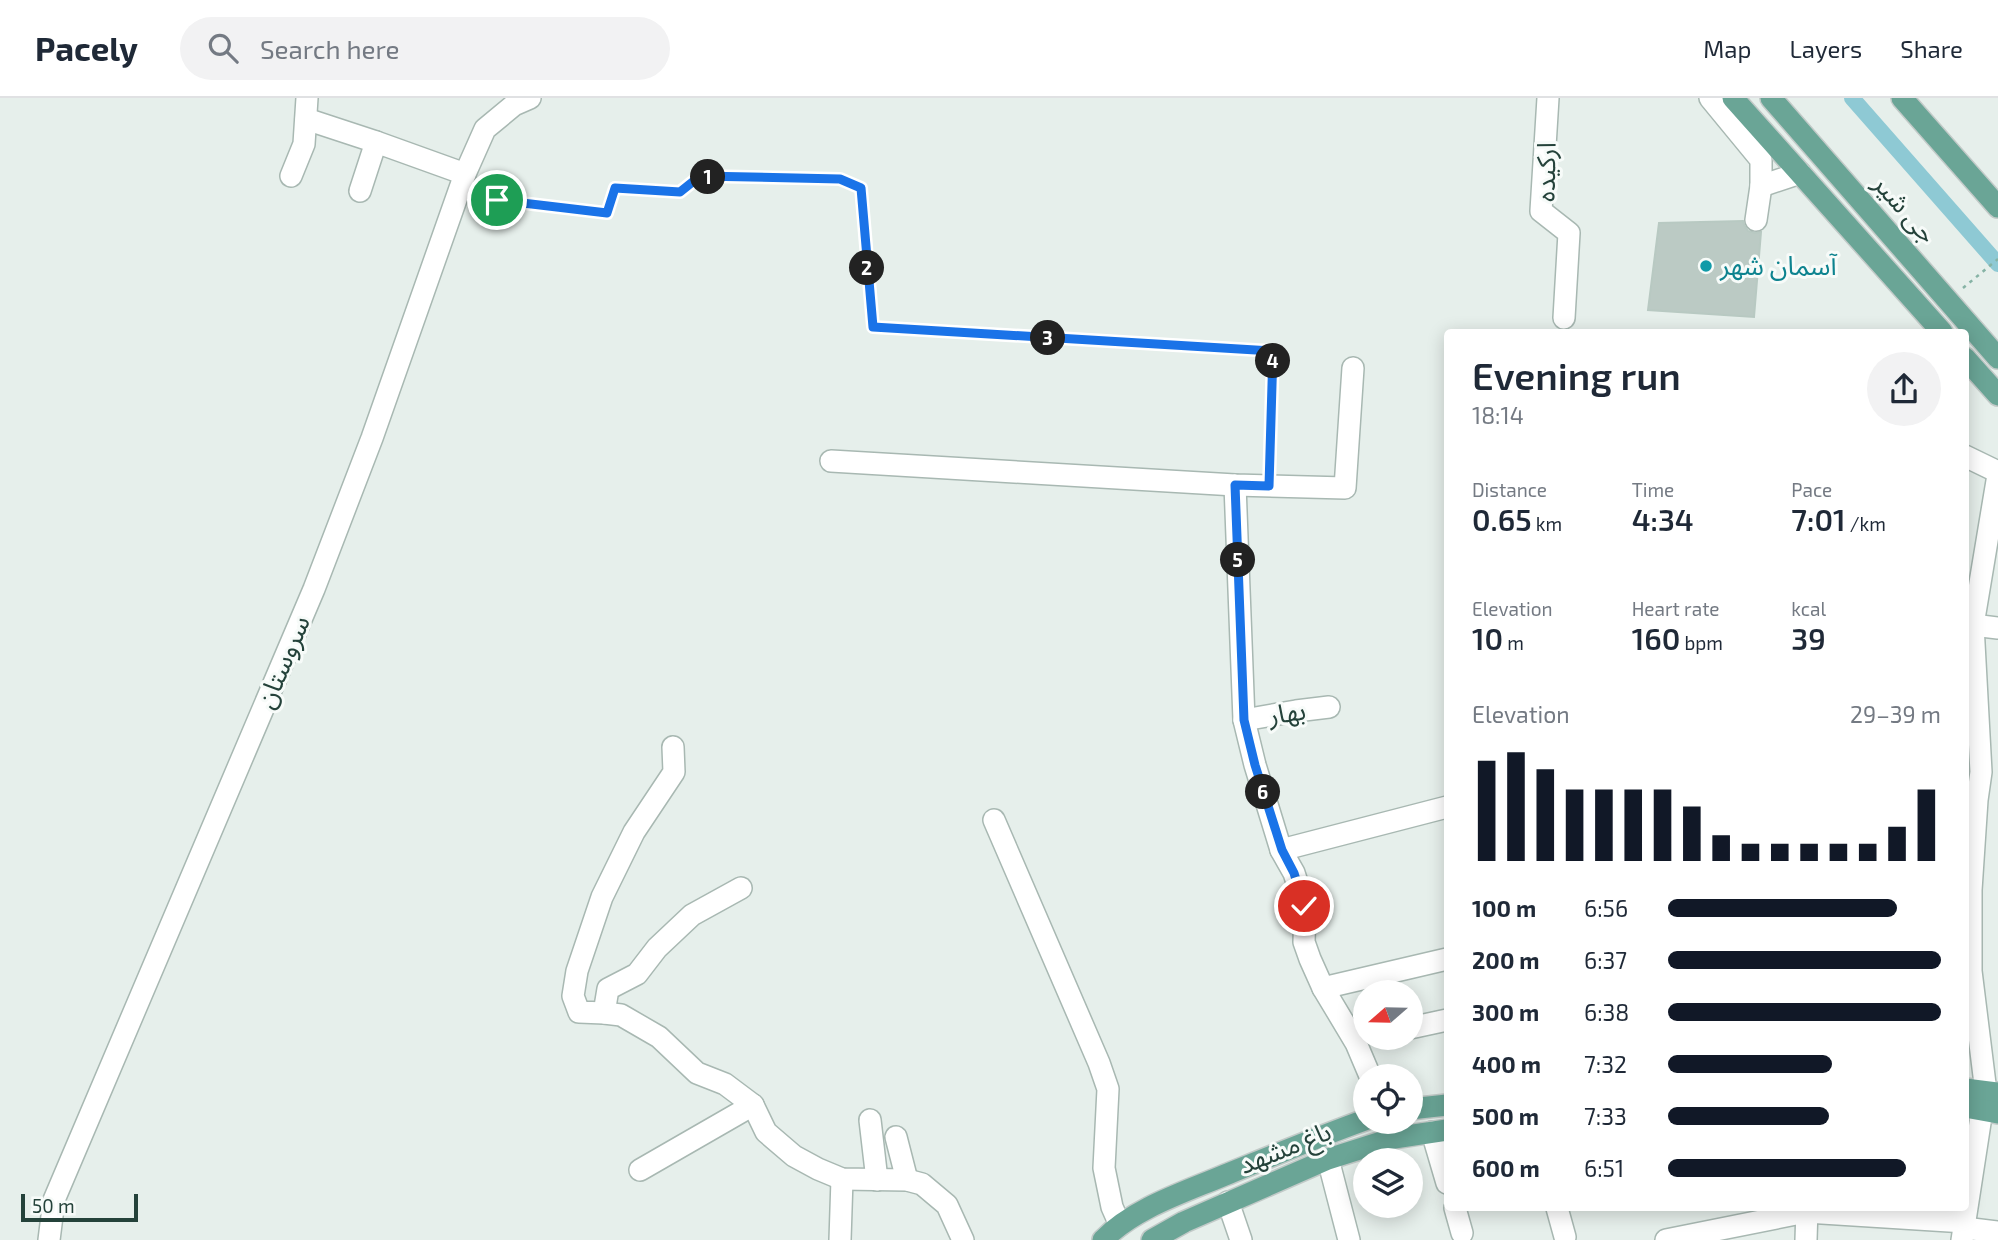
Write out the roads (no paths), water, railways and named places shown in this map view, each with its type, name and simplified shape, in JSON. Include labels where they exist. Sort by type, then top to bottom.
[{"type":"main road","name":"جی شیر","points":[[1733,98],[1939,329]]},
{"type":"main road","name":"جی شیر","points":[[1770,98],[1998,358]]},
{"type":"main road","points":[[1902,98],[1998,206]]},
{"type":"main road","points":[[1969,362],[1998,395]]},
{"type":"main road","points":[[1423,1108],[1444,1105]]},
{"type":"main road","name":"باغ مشهد","points":[[1103,1240],[1120,1225],[1174,1196],[1353,1124]]},
{"type":"main road","name":"باغ مشهد","points":[[1152,1240],[1184,1222],[1328,1159],[1394,1138],[1440,1131]]},
{"type":"street","name":"سروستان","points":[[49,1240],[54,1200],[314,589],[372,438],[465,174],[485,129],[514,105],[530,98]]},
{"type":"street","name":"ارکیده","points":[[1548,98],[1541,211],[1569,233],[1564,318]]},
{"type":"street","points":[[1710,98],[1761,160]]},
{"type":"street","points":[[291,176],[304,144],[307,108],[376,142],[465,174]]},
{"type":"street","points":[[1756,220],[1761,186],[1761,160],[1768,137]]},
{"type":"street","points":[[360,191],[376,142]]},
{"type":"street","points":[[1761,186],[1800,173]]},
{"type":"street","points":[[831,461],[1235,485],[1345,488],[1353,368]]},
{"type":"street","points":[[1969,458],[1998,473],[1970,656],[1981,772],[1971,890],[1971,971],[1982,1101],[1969,1189]]},
{"type":"street","points":[[1235,485],[1244,720],[1282,850],[1294,873],[1304,906],[1304,942],[1324,988],[1353,1026]]},
{"type":"street","points":[[1973,625],[1998,628]]},
{"type":"street","name":"بهار","points":[[1244,720],[1329,707]]},
{"type":"street","points":[[673,747],[674,772],[634,832],[602,897],[577,971],[573,996],[579,1012],[621,1015],[660,1037],[697,1073],[725,1084],[753,1105],[766,1132],[794,1156],[842,1179],[922,1184],[947,1205],[963,1240]]},
{"type":"street","points":[[1282,850],[1444,808]]},
{"type":"street","points":[[994,820],[1108,1089],[1104,1168],[1112,1207],[1120,1225]]},
{"type":"street","points":[[604,1013],[608,989],[637,974],[657,948],[692,915],[741,888]]},
{"type":"street","points":[[1324,988],[1444,960]]},
{"type":"street","points":[[1423,1025],[1444,1021]]},
{"type":"street","points":[[640,1170],[753,1105]]},
{"type":"street","points":[[870,1120],[877,1180]]},
{"type":"street","points":[[1440,1131],[1444,1161]]},
{"type":"street","points":[[896,1137],[907,1181]]},
{"type":"street","points":[[1328,1159],[1349,1240]]},
{"type":"street","points":[[840,1240],[842,1179]]},
{"type":"street","points":[[1228,1202],[1241,1240]]},
{"type":"street","points":[[1456,1211],[1462,1233]]},
{"type":"street","points":[[1558,1211],[1565,1237]]},
{"type":"street","points":[[1667,1240],[1725,1234],[1804,1211]]},
{"type":"street","points":[[1806,1240],[1807,1211]]},
{"type":"street","points":[[1815,1211],[1998,1232]]},
{"type":"street","points":[[1963,1230],[1966,1211]]},
{"type":"waterway","points":[[1852,98],[1998,264]]},
{"type":"place","name":"آسمان شهر","points":[[1706,266]]}]
